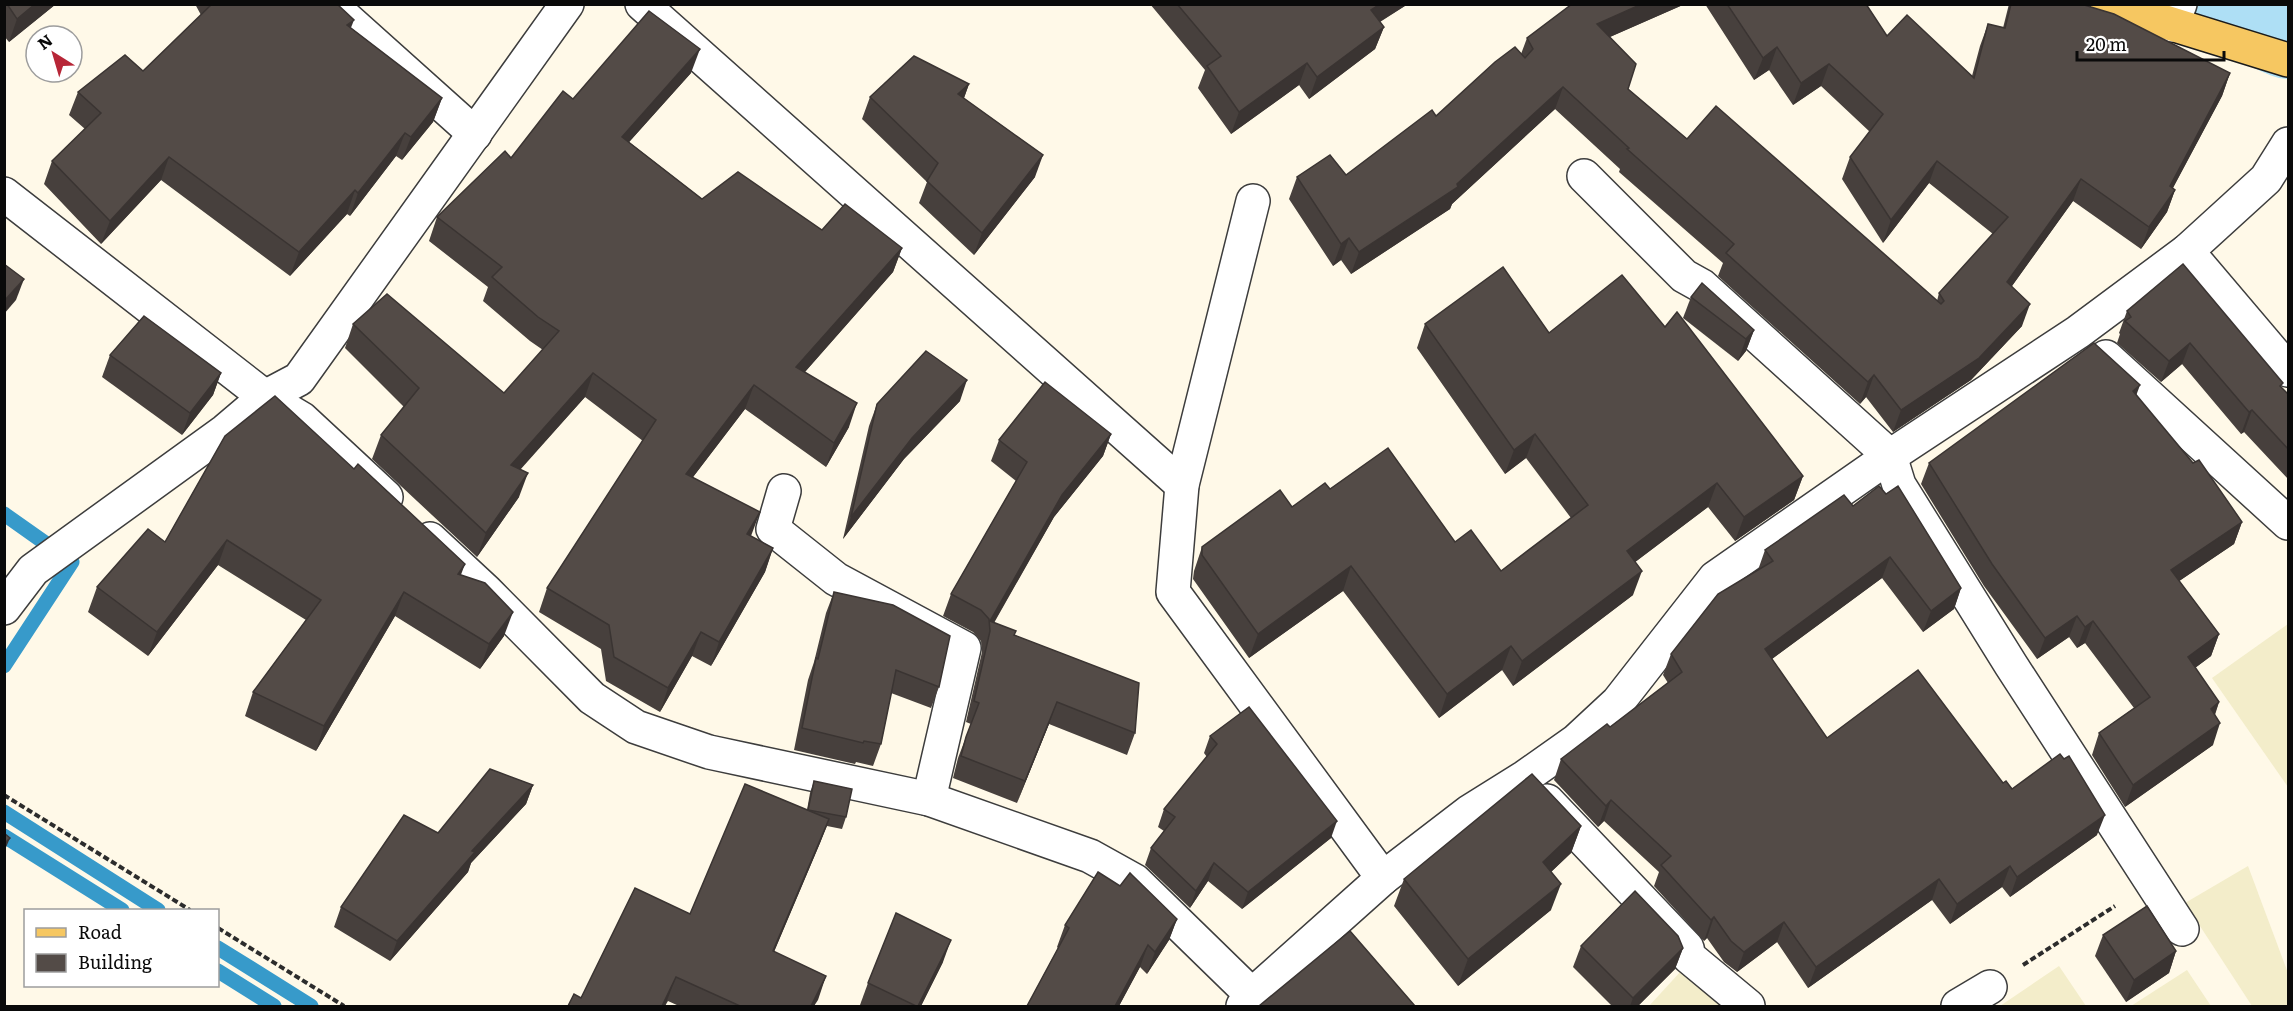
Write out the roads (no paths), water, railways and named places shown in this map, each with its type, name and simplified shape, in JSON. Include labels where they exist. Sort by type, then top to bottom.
[{"type":"main road","points":[[2106,4],[2176,15],[2289,60]]},
{"type":"street","points":[[330,4],[475,134]]},
{"type":"street","points":[[4,608],[33,570],[225,431],[265,397],[299,379],[567,4]]},
{"type":"street","points":[[642,4],[1182,485]]},
{"type":"street","points":[[4,194],[265,397],[302,418],[486,591],[591,698],[636,727],[709,752],[929,799],[1089,856],[1135,880],[1247,1003],[1383,878],[1470,812],[1576,741],[1618,702],[1716,578],[1890,456],[2078,332],[2187,251],[2266,179],[2289,144]]},
{"type":"street","points":[[1584,176],[1684,276],[1702,286],[1890,456],[1899,485],[2182,929]]},
{"type":"street","points":[[1253,201],[1182,485],[1173,592],[1383,878]]},
{"type":"street","points":[[2187,251],[2289,370]]},
{"type":"street","points":[[2078,332],[2289,523]]},
{"type":"street","points":[[784,491],[773,529],[836,579],[964,648],[929,799]]},
{"type":"street","points":[[1525,777],[1688,948],[1689,957],[1748,1006]]},
{"type":"street","points":[[1958,1006],[1990,987]]},
{"type":"waterway","points":[[2217,4],[2288,35]]},
{"type":"waterway","points":[[4,514],[72,562],[4,666]]},
{"type":"waterway","points":[[4,812],[156,909]]},
{"type":"waterway","points":[[4,836],[120,909]]},
{"type":"waterway","points":[[219,949],[311,1006]]},
{"type":"waterway","points":[[219,972],[274,1006]]}]
